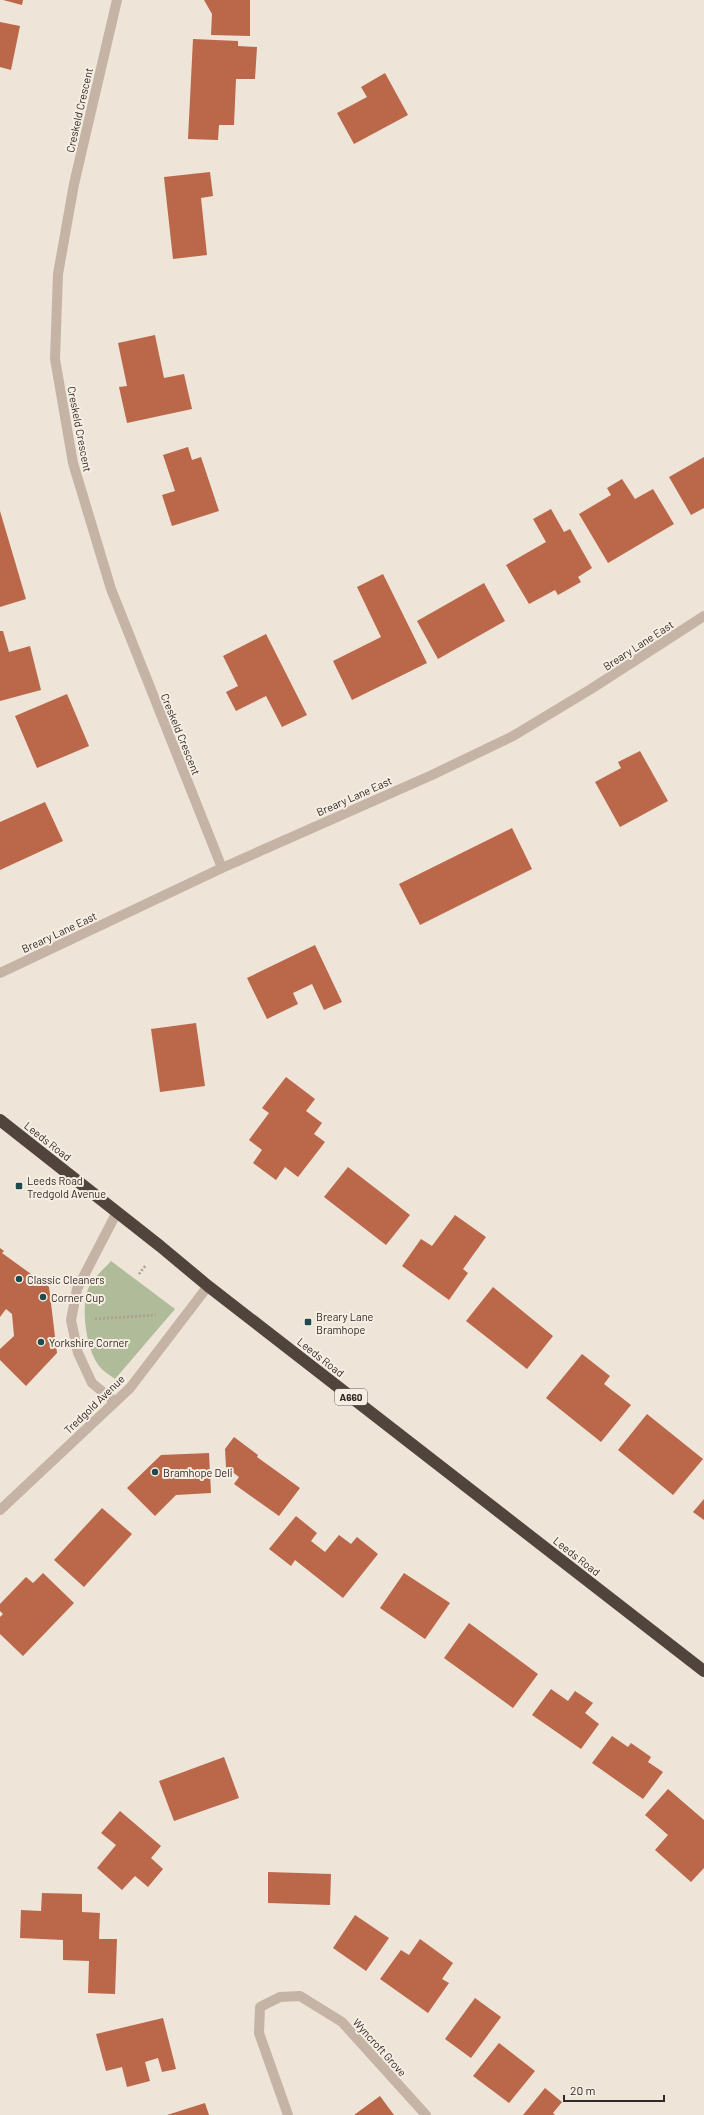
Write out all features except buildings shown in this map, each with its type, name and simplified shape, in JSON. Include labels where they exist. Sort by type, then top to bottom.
[{"type":"highway","name":"Leeds Road","points":[[0,1120],[208,1286],[704,1671]]},
{"type":"street","name":"Creskeld Crescent","points":[[117,0],[74,184],[58,274],[55,358],[73,463],[111,589],[222,868]]},
{"type":"street","name":"Breary Lane East","points":[[0,973],[222,868],[432,775],[513,736],[591,690],[704,616]]},
{"type":"street","points":[[115,1402],[92,1383],[78,1352],[71,1320],[77,1288],[117,1212]]},
{"type":"street","name":"Tredgold Avenue","points":[[0,1510],[130,1388],[208,1286]]},
{"type":"street","name":"Wyncroft Grove","points":[[288,2115],[259,2033],[260,2007],[280,1997],[300,1996],[342,2022],[426,2115]]},
{"type":"path","points":[[71,1320],[158,1315]]},
{"type":"green space","points":[[111,1261],[175,1309],[115,1379],[105,1372],[95,1360],[88,1340],[85,1316],[86,1295],[89,1287]]},
{"type":"place","name":"Leeds Road Tredgold Avenue","points":[[19,1186]]},
{"type":"place","name":"Classic Cleaners","points":[[19,1279]]},
{"type":"place","name":"Corner Cup","points":[[43,1297]]},
{"type":"place","name":"Breary Lane Bramhope","points":[[308,1322]]},
{"type":"place","name":"Yorkshire Corner","points":[[41,1342]]},
{"type":"place","name":"Bramhope Deli","points":[[155,1472]]}]
